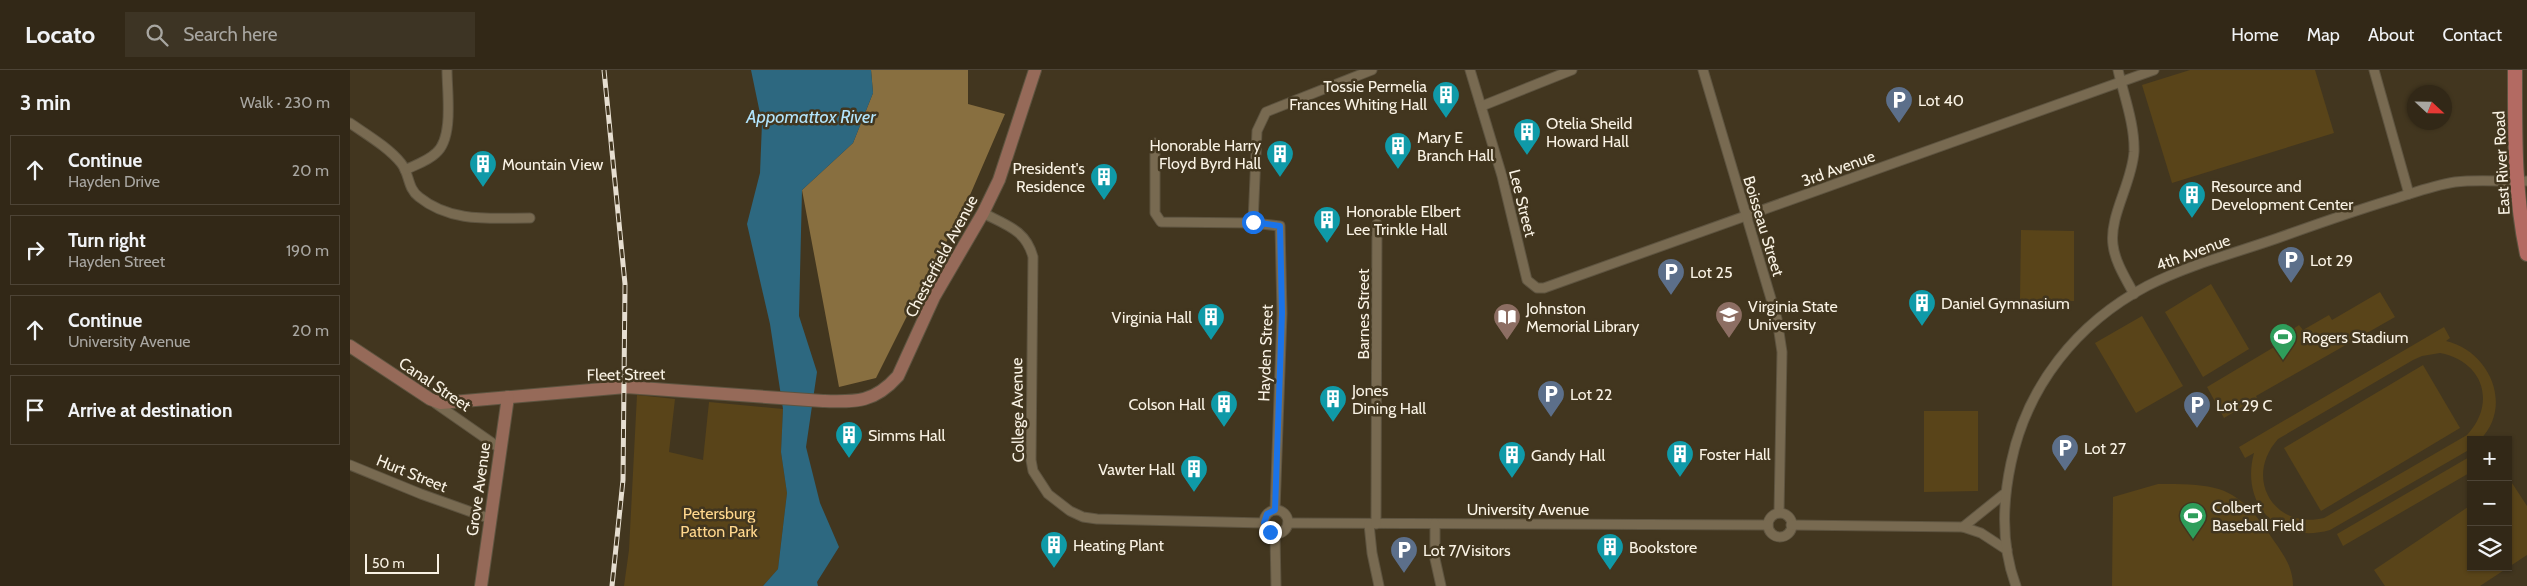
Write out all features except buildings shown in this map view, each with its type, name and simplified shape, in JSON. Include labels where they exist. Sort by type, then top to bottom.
[{"type":"main road","name":"Chesterfield Avenue","points":[[823,401],[855,402],[869,398],[890,385],[898,376],[934,297],[983,213],[1010,151],[1035,70]]},
{"type":"main road","name":"East River Road","points":[[2515,70],[2527,254]]},
{"type":"main road","name":"Canal Street","points":[[350,346],[430,399]]},
{"type":"main road","name":"Fleet Street","points":[[430,399],[441,403],[626,387],[823,401]]},
{"type":"main road","name":"Grove Avenue","points":[[481,586],[508,397]]},
{"type":"street","points":[[405,170],[438,152],[446,137],[447,70]]},
{"type":"street","points":[[1155,144],[1155,213],[1162,222],[1253,222],[1257,130],[1266,112],[1372,70]]},
{"type":"street","name":"Lee Street","points":[[1470,70],[1482,106],[1527,280],[1532,284]]},
{"type":"street","points":[[1482,106],[1572,70]]},
{"type":"street","name":"Boisseau Street","points":[[1703,70],[1745,218],[1777,319],[1782,352],[1780,514]]},
{"type":"street","points":[[2118,70],[2131,128],[2134,154],[2130,179],[2114,228],[2113,242],[2120,268],[2134,294]]},
{"type":"street","name":"3rd Avenue","points":[[1532,284],[1537,288],[1544,288],[1745,218],[2154,70]]},
{"type":"street","points":[[2374,70],[2409,194]]},
{"type":"street","points":[[350,123],[395,157],[405,170],[412,190],[418,197],[442,211],[470,218],[530,218]]},
{"type":"street","name":"4th Avenue","points":[[2016,586],[2007,550],[2004,494],[2020,428],[2042,383],[2063,353],[2082,334],[2134,294],[2180,272],[2409,194],[2456,182],[2522,182]]},
{"type":"street","name":"College Avenue","points":[[983,213],[1023,236],[1029,242],[1033,257],[1031,460],[1033,471],[1048,494],[1070,512],[1097,519],[1264,523]]},
{"type":"street","name":"Hayden Street","points":[[1253,222],[1280,226],[1282,313],[1275,510]]},
{"type":"street","name":"Barnes Street","points":[[1377,224],[1372,553],[1379,586]]},
{"type":"street","name":"Canal Street","points":[[430,399],[501,449]]},
{"type":"street","name":"Hurt Street","points":[[350,465],[491,519]]},
{"type":"street","points":[[1963,527],[2004,494]]},
{"type":"street","points":[[1275,510],[1285,515],[1288,523],[1283,532],[1275,534],[1266,529],[1264,523],[1267,514],[1275,510]]},
{"type":"street","points":[[1768,525],[1773,516],[1780,514],[1788,517],[1792,525]]},
{"type":"street","name":"University Avenue","points":[[1288,523],[1768,525],[1771,534],[1781,537],[1786,535],[1792,525],[1963,527],[1981,532],[2007,550]]},
{"type":"street","points":[[1435,524],[1436,559],[1441,586]]},
{"type":"street","points":[[1275,534],[1276,586]]},
{"type":"green space","points":[[2190,70],[2315,70],[2334,133],[2172,183],[2142,85]]},
{"type":"green space","points":[[2021,230],[2074,231],[2074,301],[2020,300]]},
{"type":"green space","points":[[2211,284],[2249,349],[2203,377],[2165,312]]},
{"type":"green space","name":"Rogers Stadium","points":[[2380,292],[2395,317],[2256,396],[2257,398],[2224,418],[2207,387],[2296,334],[2293,329],[2299,325],[2303,330],[2329,315],[2332,320]]},
{"type":"green space","points":[[2142,316],[2183,386],[2136,413],[2095,343]]},
{"type":"green space","points":[[2444,327],[2450,338],[2446,341],[2461,347],[2474,356],[2485,367],[2492,381],[2496,396],[2495,411],[2490,426],[2483,436],[2467,436],[2467,451],[2330,530],[2311,533],[2294,531],[2279,526],[2267,516],[2258,504],[2253,489],[2251,472],[2254,453],[2245,458],[2239,447]],"holes":[[[2440,353],[2455,358],[2467,365],[2481,385],[2483,397],[2476,423],[2467,435],[2324,518],[2306,520],[2291,516],[2278,509],[2269,498],[2264,484],[2263,469],[2268,454],[2278,439],[2422,356]]]},
{"type":"green space","points":[[2423,365],[2460,428],[2321,511],[2284,448]]},
{"type":"green space","name":"Petersburg Patton Park","points":[[637,395],[675,399],[669,452],[703,460],[709,402],[783,409],[781,452],[787,493],[778,569],[763,586],[624,586],[629,550]]},
{"type":"green space","points":[[1924,411],[1978,411],[1978,491],[1924,492]]},
{"type":"green space","points":[[2467,458],[2467,474],[2343,546],[2337,534]]},
{"type":"green space","points":[[2512,483],[2527,506],[2527,555],[2512,565]]},
{"type":"green space","name":"Colbert Baseball Field","points":[[2158,484],[2198,485],[2226,492],[2238,499],[2250,509],[2281,551],[2290,568],[2293,586],[2112,586],[2113,497]]},
{"type":"green space","points":[[2467,508],[2467,571],[2503,571],[2480,586],[2385,586],[2374,570]]},
{"type":"shaded area","points":[[871,70],[968,70],[968,104],[1005,114],[964,209],[876,378],[839,387],[802,190],[853,143],[873,93]]},
{"type":"water","name":"Appomattox River","points":[[751,70],[871,70],[873,93],[853,143],[802,190],[799,316],[817,372],[806,447],[820,503],[839,547],[817,582],[818,586],[763,586],[778,569],[787,493],[781,452],[783,409],[770,324],[747,224],[760,173],[762,123]]},
{"type":"railway","points":[[604,70],[625,284],[623,480],[612,586]]},
{"type":"place","name":"Tossie Permelia Frances Whiting Hall","points":[[1446,119]]},
{"type":"place","name":"Lot 40","points":[[1899,124]]},
{"type":"place","name":"Otelia Sheild Howard Hall","points":[[1527,156]]},
{"type":"place","name":"Mary E Branch Hall","points":[[1398,170]]},
{"type":"place","name":"Honorable Harry Floyd Byrd Hall","points":[[1280,178]]},
{"type":"place","name":"Mountain View","points":[[483,188]]},
{"type":"place","name":"President's Residence","points":[[1104,201]]},
{"type":"place","name":"Resource and Development Center","points":[[2192,219]]},
{"type":"place","name":"Honorable Elbert Lee Trinkle Hall","points":[[1327,244]]},
{"type":"place","name":"Lot 29","points":[[2291,284]]},
{"type":"place","name":"Lot 25","points":[[1671,296]]},
{"type":"place","name":"Daniel Gymnasium","points":[[1922,327]]},
{"type":"place","name":"Virginia State University","points":[[1729,339]]},
{"type":"place","name":"Virginia Hall","points":[[1211,341]]},
{"type":"place","name":"Johnston Memorial Library","points":[[1507,341]]},
{"type":"place","name":"Rogers Stadium","points":[[2283,361]]},
{"type":"place","name":"Lot 22","points":[[1551,418]]},
{"type":"place","name":"Jones Dining Hall","points":[[1333,423]]},
{"type":"place","name":"Colson Hall","points":[[1224,428]]},
{"type":"place","name":"Lot 29 C","points":[[2197,429]]},
{"type":"place","name":"Simms Hall","points":[[849,459]]},
{"type":"place","name":"Lot 27","points":[[2065,472]]},
{"type":"place","name":"Foster Hall","points":[[1680,478]]},
{"type":"place","name":"Gandy Hall","points":[[1512,479]]},
{"type":"place","name":"Vawter Hall","points":[[1194,493]]},
{"type":"place","name":"Colbert Baseball Field","points":[[2193,540]]},
{"type":"place","name":"Heating Plant","points":[[1054,569]]},
{"type":"place","name":"Bookstore","points":[[1610,571]]},
{"type":"place","name":"Lot 7/Visitors","points":[[1404,574]]},
{"type":"route","points":[[1253,222],[1280,226],[1282,313],[1277,406],[1275,510],[1267,514],[1264,519],[1264,526],[1270,532]]}]
